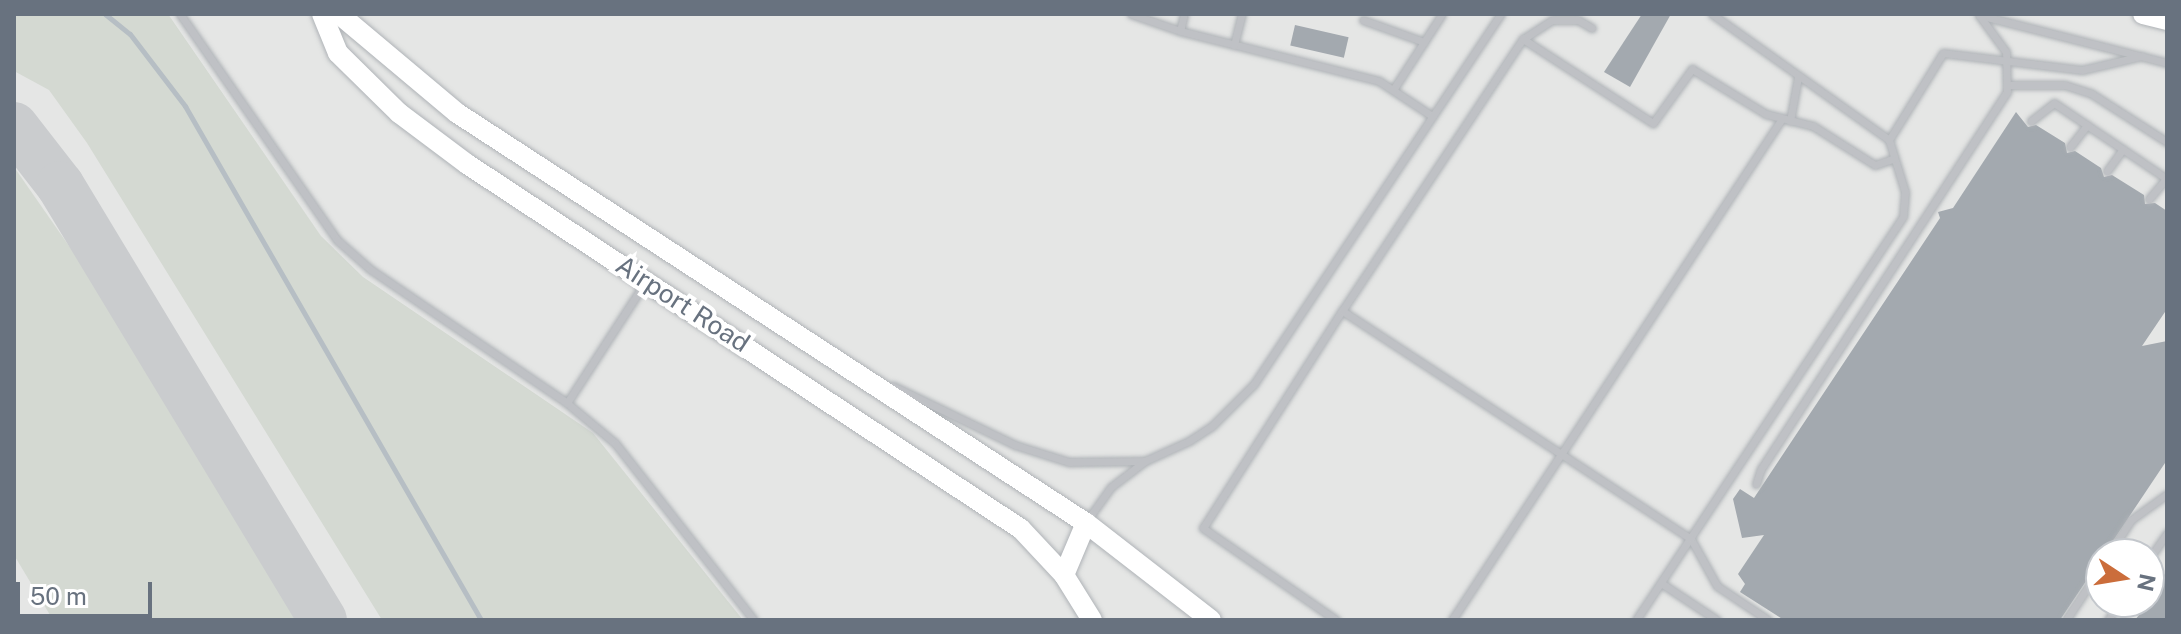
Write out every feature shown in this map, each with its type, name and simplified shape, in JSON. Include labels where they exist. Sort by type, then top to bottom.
[{"type":"main road","name":"Airport Road","points":[[322,14],[338,53],[399,113],[1021,529],[1064,575],[1092,620]]},
{"type":"main road","name":"Airport Road","points":[[339,14],[457,113],[1086,523],[1211,620]]},
{"type":"main road","points":[[350,14],[363,35]]},
{"type":"main road","points":[[2143,14],[2167,20]]},
{"type":"main road","points":[[1064,575],[1086,523]]},
{"type":"lane","points":[[180,14],[337,240],[370,269],[567,403],[615,443],[754,620]]},
{"type":"lane","points":[[1131,14],[1180,31],[1379,81],[1432,116]]},
{"type":"lane","points":[[1180,31],[1184,14]]},
{"type":"lane","points":[[1234,45],[1242,14]]},
{"type":"lane","points":[[1393,90],[1442,14]]},
{"type":"lane","points":[[1086,523],[1111,487],[1145,461],[1212,426],[1254,384],[1501,14]]},
{"type":"lane","points":[[1712,14],[1889,140]]},
{"type":"lane","points":[[1978,14],[2167,63]]},
{"type":"lane","points":[[1756,484],[1761,469],[2010,85],[2009,64],[2001,41],[1978,14]]},
{"type":"lane","points":[[1363,20],[1424,42]]},
{"type":"lane","points":[[1336,620],[1203,528],[1342,311],[1523,39],[1552,20],[1578,20],[1592,28]]},
{"type":"lane","points":[[1523,39],[1653,123],[1692,69],[1786,120],[1813,126],[1875,165],[1892,159]]},
{"type":"lane","points":[[1636,620],[1903,216],[1905,192],[1892,159],[1889,140],[1943,53],[2009,64],[2082,70],[2142,56]]},
{"type":"lane","points":[[1452,620],[1786,120],[1796,76]]},
{"type":"lane","points":[[2010,85],[2065,85],[2092,94],[2167,142]]},
{"type":"lane","points":[[2031,121],[2054,103],[2166,179],[2149,199]]},
{"type":"lane","points":[[2070,147],[2087,125]]},
{"type":"lane","points":[[2107,171],[2123,149]]},
{"type":"lane","points":[[567,403],[647,280]]},
{"type":"lane","points":[[1342,311],[1691,539],[1717,586],[1768,620]]},
{"type":"lane","points":[[815,349],[1040,455],[1089,464],[1145,461]]},
{"type":"lane","points":[[2119,538],[2131,520],[2167,494]]},
{"type":"lane","points":[[1661,583],[1717,620]]},
{"type":"lane","points":[[2066,620],[2085,591]]},
{"type":"shaded area","points":[[14,14],[2167,14],[2167,620],[14,620]]},
{"type":"shaded area","points":[[14,14],[168,14],[321,236],[363,277],[593,433],[743,620],[382,620],[87,143],[49,90],[14,71]]},
{"type":"shaded area","points":[[14,167],[138,345],[307,620],[53,620],[14,555]]},
{"type":"building","points":[[1642,14],[1671,14],[1630,87],[1604,72]]},
{"type":"building","points":[[1295,25],[1349,37],[1344,58],[1290,45]]},
{"type":"building","points":[[2016,112],[2028,127],[2036,125],[2065,143],[2067,153],[2075,151],[2101,168],[2104,177],[2112,175],[2144,195],[2145,204],[2155,203],[2167,211],[2167,309],[2142,346],[2167,341],[2167,460],[2115,538],[2085,538],[2085,583],[2060,620],[1784,620],[1740,592],[1745,584],[1738,574],[1764,535],[1742,538],[1733,499],[1740,489],[1754,498],[1940,218],[1938,212],[1953,208]]},
{"type":"building","points":[[2167,570],[2167,620],[2135,620],[2165,618]]},
{"type":"waterway","points":[[105,14],[130,34],[185,106],[481,620]]},
{"type":"taxiway","points":[[14,126],[60,185],[323,620]]}]
